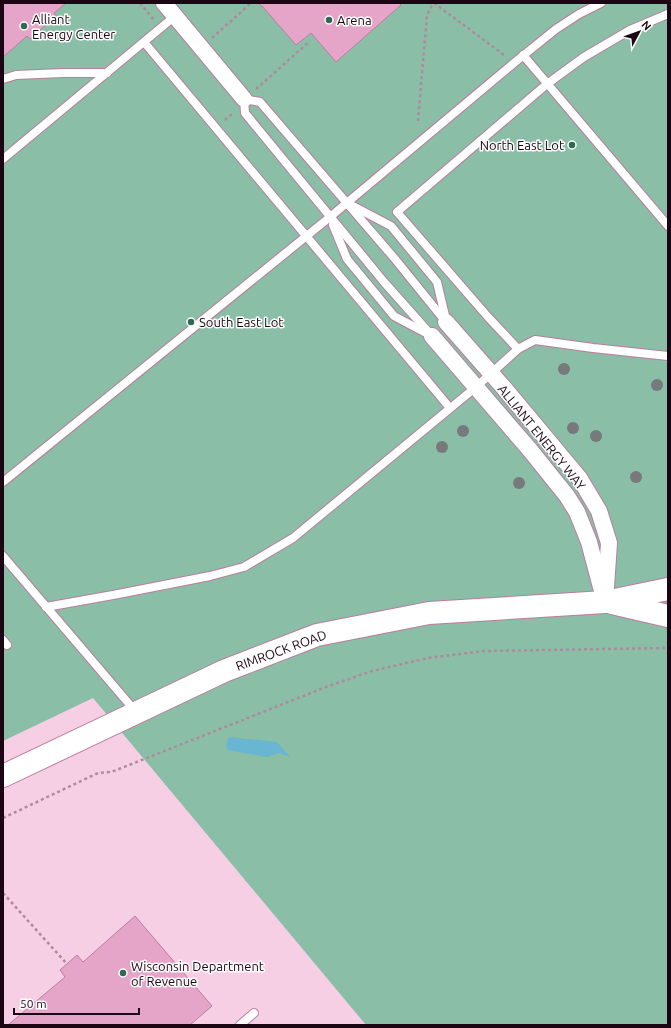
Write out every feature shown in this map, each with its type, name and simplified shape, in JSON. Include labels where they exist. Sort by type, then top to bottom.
[{"type":"main road","name":"RIMROCK ROAD","points":[[3,776],[224,671],[317,635],[429,613],[605,602],[668,588]]},
{"type":"main road","name":"RIMROCK ROAD","points":[[605,602],[668,616]]},
{"type":"street","points":[[164,3],[244,99]]},
{"type":"street","name":"ALLIANT ENERGY WAY","points":[[446,322],[491,373],[580,480],[599,511],[609,543],[605,602]]},
{"type":"street","name":"ALLIANT ENERGY WAY","points":[[432,336],[568,496],[577,512],[589,542],[605,602]]},
{"type":"lane","points":[[3,482],[330,217],[556,29],[579,14],[601,3]]},
{"type":"lane","points":[[518,349],[488,317],[397,212],[548,84],[584,57],[630,30],[668,14]]},
{"type":"lane","points":[[3,159],[175,16]]},
{"type":"lane","points":[[144,42],[450,408]]},
{"type":"lane","points":[[523,56],[668,226]]},
{"type":"lane","points":[[3,79],[16,75],[107,73]]},
{"type":"lane","points":[[432,336],[384,282],[245,113],[244,99],[260,102],[395,259],[446,322]]},
{"type":"lane","points":[[347,203],[391,226],[437,282],[446,322]]},
{"type":"lane","points":[[330,217],[347,259],[394,316],[432,336]]},
{"type":"lane","points":[[46,607],[210,576],[244,567],[293,538],[450,408],[518,349],[535,340],[668,356]]},
{"type":"lane","points":[[3,556],[136,713]]},
{"type":"lane","points":[[240,1025],[254,1013]]},
{"type":"path","points":[[140,3],[161,28]]},
{"type":"path","points":[[418,121],[427,15],[433,3],[514,63]]},
{"type":"path","points":[[201,47],[249,4]]},
{"type":"path","points":[[216,128],[234,112],[244,99],[310,41]]},
{"type":"path","points":[[3,818],[98,773],[111,772],[326,687],[372,671],[428,658],[484,651],[668,648]]},
{"type":"path","points":[[3,893],[67,964]]},
{"type":"green space","name":"Alliant Energy Center","points":[[3,3],[668,3],[668,1025],[366,1025],[93,698],[3,741]]},
{"type":"water","points":[[229,737],[277,742],[290,757],[279,753],[267,757],[232,751],[227,749],[226,745]]},
{"type":"building","name":"Alliant Energy Center","points":[[3,3],[65,4],[54,13],[56,16],[30,39],[27,36],[3,57]]},
{"type":"building","name":"Arena","points":[[259,3],[399,3],[401,5],[336,62],[311,33],[296,45]]},
{"type":"building","name":"Wisconsin Department of Revenue","points":[[135,916],[212,1006],[190,1025],[8,1025],[65,977],[60,970],[77,955],[83,962]]},
{"type":"place","name":"Arena","points":[[329,20]]},
{"type":"place","name":"Alliant Energy Center","points":[[24,26]]},
{"type":"place","name":"North East Lot","points":[[572,145]]},
{"type":"place","name":"South East Lot","points":[[191,322]]},
{"type":"place","name":"Wisconsin Department of Revenue","points":[[123,973]]}]
